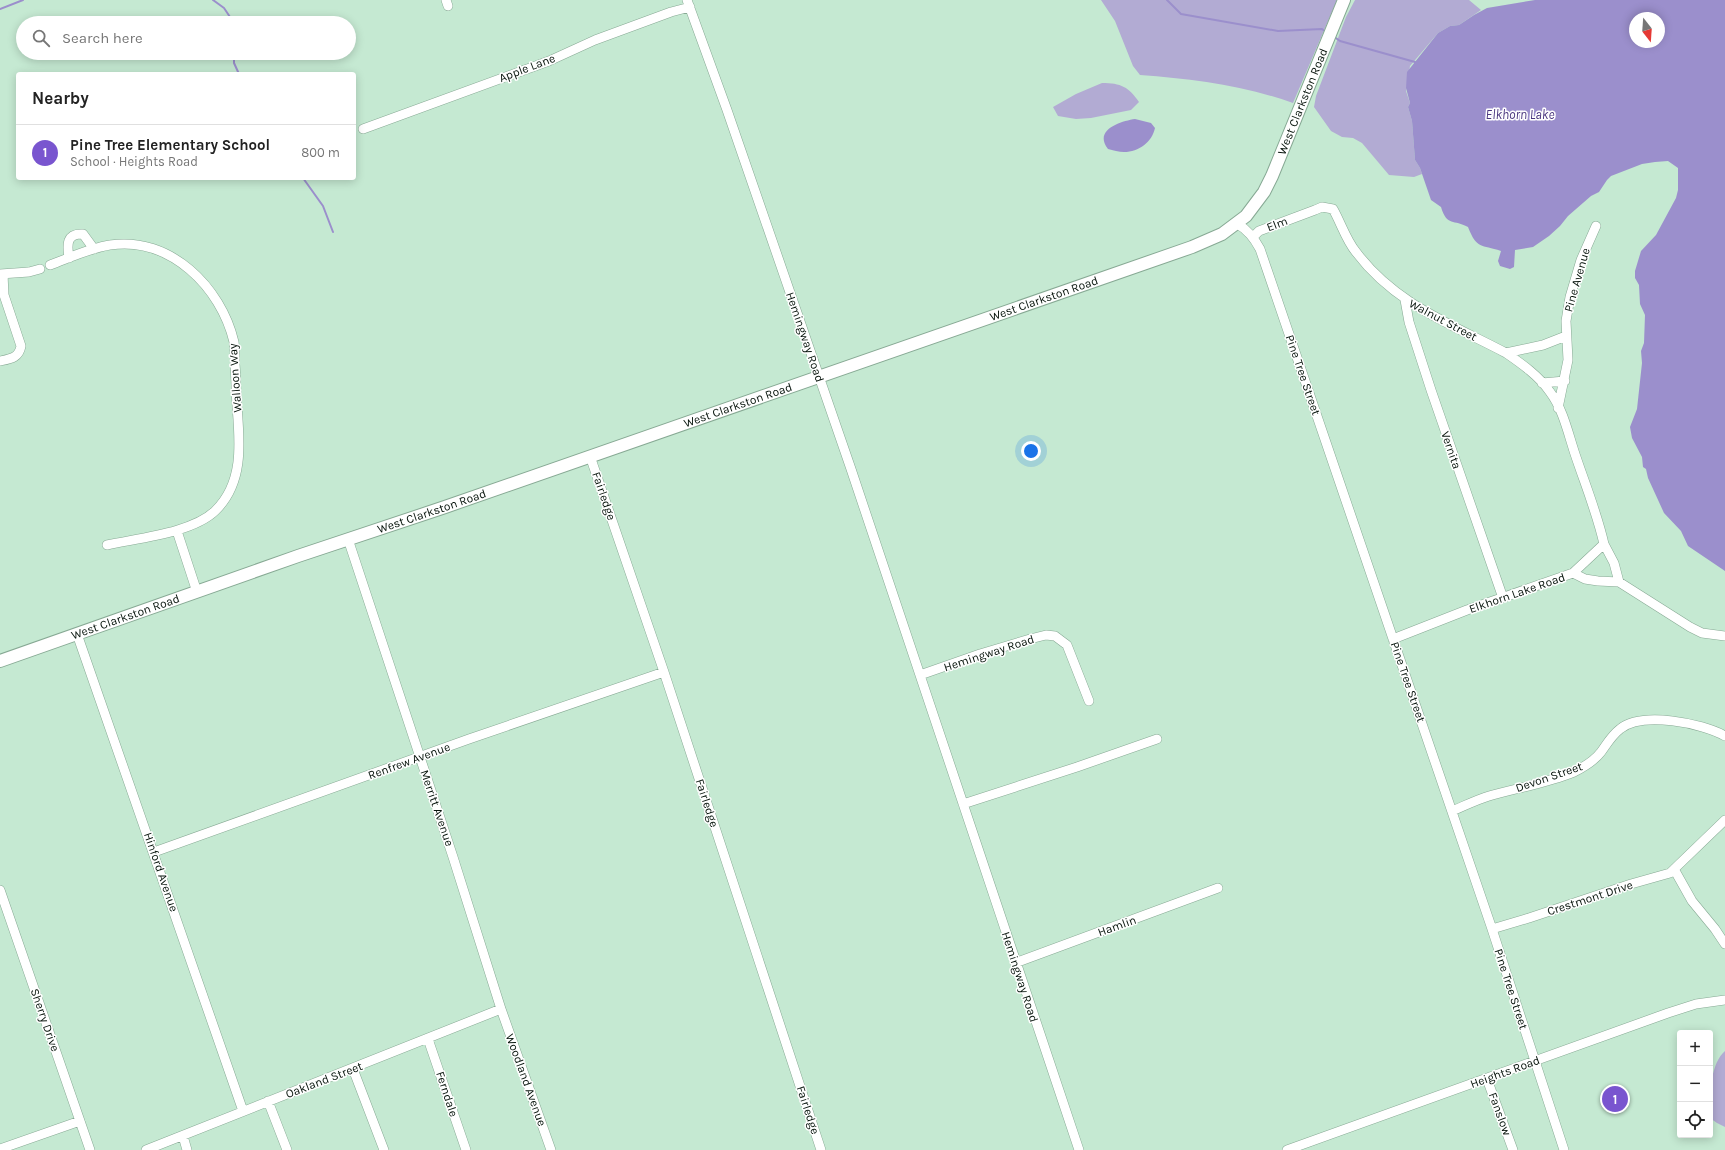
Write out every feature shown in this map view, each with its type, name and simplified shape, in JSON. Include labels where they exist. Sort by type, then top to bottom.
[{"type":"main road","name":"West Clarkston Road","points":[[0,661],[1192,247],[1222,234],[1246,216],[1272,176],[1344,0]]},
{"type":"street","name":"Apple Lane","points":[[364,129],[549,61],[596,40],[671,12],[688,4]]},
{"type":"street","name":"Hemingway Road","points":[[688,4],[727,110],[819,377],[1078,1150]]},
{"type":"street","name":"Walnut Street","points":[[1303,214],[1322,207],[1333,209],[1355,252],[1389,288],[1416,308],[1506,353],[1519,362],[1549,390],[1558,408],[1594,509],[1604,544],[1614,563],[1619,582]]},
{"type":"street","name":"Elm","points":[[1253,237],[1259,231],[1303,214]]},
{"type":"street","name":"Pine Tree Street","points":[[1236,223],[1244,228],[1253,237],[1260,250],[1492,929],[1564,1150]]},
{"type":"street","name":"Pine Avenue","points":[[1566,336],[1566,321],[1570,297],[1581,260],[1596,226]]},
{"type":"street","points":[[69,258],[69,241],[71,237],[76,234],[83,234],[94,249]]},
{"type":"street","name":"Walloon Way","points":[[50,265],[94,249],[110,245],[127,244],[145,246],[163,251],[176,259],[198,277],[210,291],[225,318],[234,343],[240,440],[236,479],[232,490],[215,512],[204,520],[177,531],[107,545]]},
{"type":"street","points":[[0,361],[12,359],[20,352],[21,346],[4,295],[2,274],[29,272],[40,269]]},
{"type":"street","name":"Vernita","points":[[1405,300],[1409,322],[1428,382],[1503,598]]},
{"type":"street","points":[[1506,353],[1544,345],[1566,336],[1568,360],[1565,381],[1558,408]]},
{"type":"street","points":[[1542,383],[1565,381]]},
{"type":"street","name":"Fairledge","points":[[590,456],[664,672],[821,1150]]},
{"type":"street","points":[[177,531],[197,592]]},
{"type":"street","name":"Merritt Avenue","points":[[348,540],[454,857],[501,1009]]},
{"type":"street","points":[[1573,573],[1604,544]]},
{"type":"street","name":"Elkhorn Lake Road","points":[[1393,639],[1573,573],[1592,580],[1619,582],[1690,627],[1702,632],[1725,636]]},
{"type":"street","name":"Hinford Avenue","points":[[77,634],[243,1111]]},
{"type":"street","name":"Hemingway Road","points":[[920,675],[980,654],[1030,639],[1046,635],[1055,636],[1067,645],[1089,701]]},
{"type":"street","name":"Renfrew Avenue","points":[[154,852],[420,758],[469,739],[664,672]]},
{"type":"street","name":"Devon Street","points":[[1452,811],[1487,797],[1573,772],[1586,765],[1601,752],[1619,729],[1627,723],[1637,720],[1665,720],[1713,729],[1725,736]]},
{"type":"street","points":[[963,804],[1077,768],[1157,739]]},
{"type":"street","name":"Crestmont Drive","points":[[1492,929],[1630,884],[1670,873],[1725,820]]},
{"type":"street","points":[[1674,869],[1692,901],[1725,944]]},
{"type":"street","name":"Hamlin","points":[[1015,963],[1218,888]]},
{"type":"street","name":"Sherry Drive","points":[[0,890],[90,1150]]},
{"type":"street","name":"Heights Road","points":[[1287,1150],[1696,1004],[1725,1000]]},
{"type":"street","name":"Oakland Street","points":[[146,1150],[501,1009]]},
{"type":"street","name":"Woodland Avenue","points":[[501,1009],[551,1150]]},
{"type":"street","name":"Ferndale","points":[[428,1039],[466,1150]]},
{"type":"street","points":[[353,1069],[384,1150]]},
{"type":"street","name":"Fanslow","points":[[1487,1078],[1513,1150]]},
{"type":"street","points":[[268,1101],[287,1150]]},
{"type":"street","points":[[0,1149],[80,1121]]},
{"type":"street","points":[[183,1136],[187,1150]]},
{"type":"street","points":[[1312,1141],[1315,1150]]},
{"type":"shaded area","points":[[1101,0],[1337,0],[1293,103],[1236,87],[1140,75],[1133,66],[1115,21]]},
{"type":"shaded area","points":[[1355,0],[1469,0],[1481,10],[1459,25],[1450,26],[1438,33],[1410,66],[1406,91],[1410,103],[1408,107],[1412,121],[1415,160],[1422,174],[1414,177],[1389,175],[1362,143],[1353,138],[1342,137],[1331,131],[1314,107],[1316,96],[1346,17]]},
{"type":"shaded area","points":[[1102,83],[1119,85],[1128,89],[1139,102],[1131,110],[1091,118],[1076,119],[1058,116],[1053,107],[1076,94]]},
{"type":"shaded area","points":[[1725,1051],[1725,1127],[1713,1120],[1713,1073],[1720,1057]]},
{"type":"water","name":"Elkhorn Lake","points":[[1535,0],[1725,0],[1725,571],[1688,546],[1681,531],[1664,513],[1648,478],[1646,469],[1643,467],[1642,457],[1632,438],[1630,427],[1637,409],[1642,363],[1641,351],[1644,343],[1645,315],[1640,304],[1639,285],[1635,278],[1635,271],[1641,251],[1656,235],[1676,198],[1678,190],[1678,168],[1668,161],[1655,162],[1642,164],[1611,176],[1599,192],[1591,196],[1568,216],[1549,236],[1533,247],[1515,250],[1514,267],[1510,269],[1500,266],[1498,261],[1501,251],[1477,243],[1468,227],[1448,220],[1441,207],[1431,200],[1420,168],[1415,160],[1412,121],[1408,107],[1410,103],[1406,88],[1407,72],[1438,33],[1450,26],[1459,25],[1487,8]]},
{"type":"water","points":[[1135,119],[1151,123],[1155,128],[1148,142],[1140,148],[1130,152],[1108,149],[1104,142],[1106,132],[1116,124]]},
{"type":"waterway","points":[[0,9],[23,0]]},
{"type":"waterway","points":[[213,0],[224,8],[229,16]]},
{"type":"waterway","points":[[1167,0],[1181,14],[1278,31],[1322,29],[1326,32]]},
{"type":"waterway","points":[[1333,36],[1340,41],[1415,62]]},
{"type":"waterway","points":[[234,60],[238,72]]},
{"type":"waterway","points":[[304,180],[323,206],[333,232]]},
{"type":"place","name":"Pine Tree Elementary School","points":[[1615,1099]]}]
